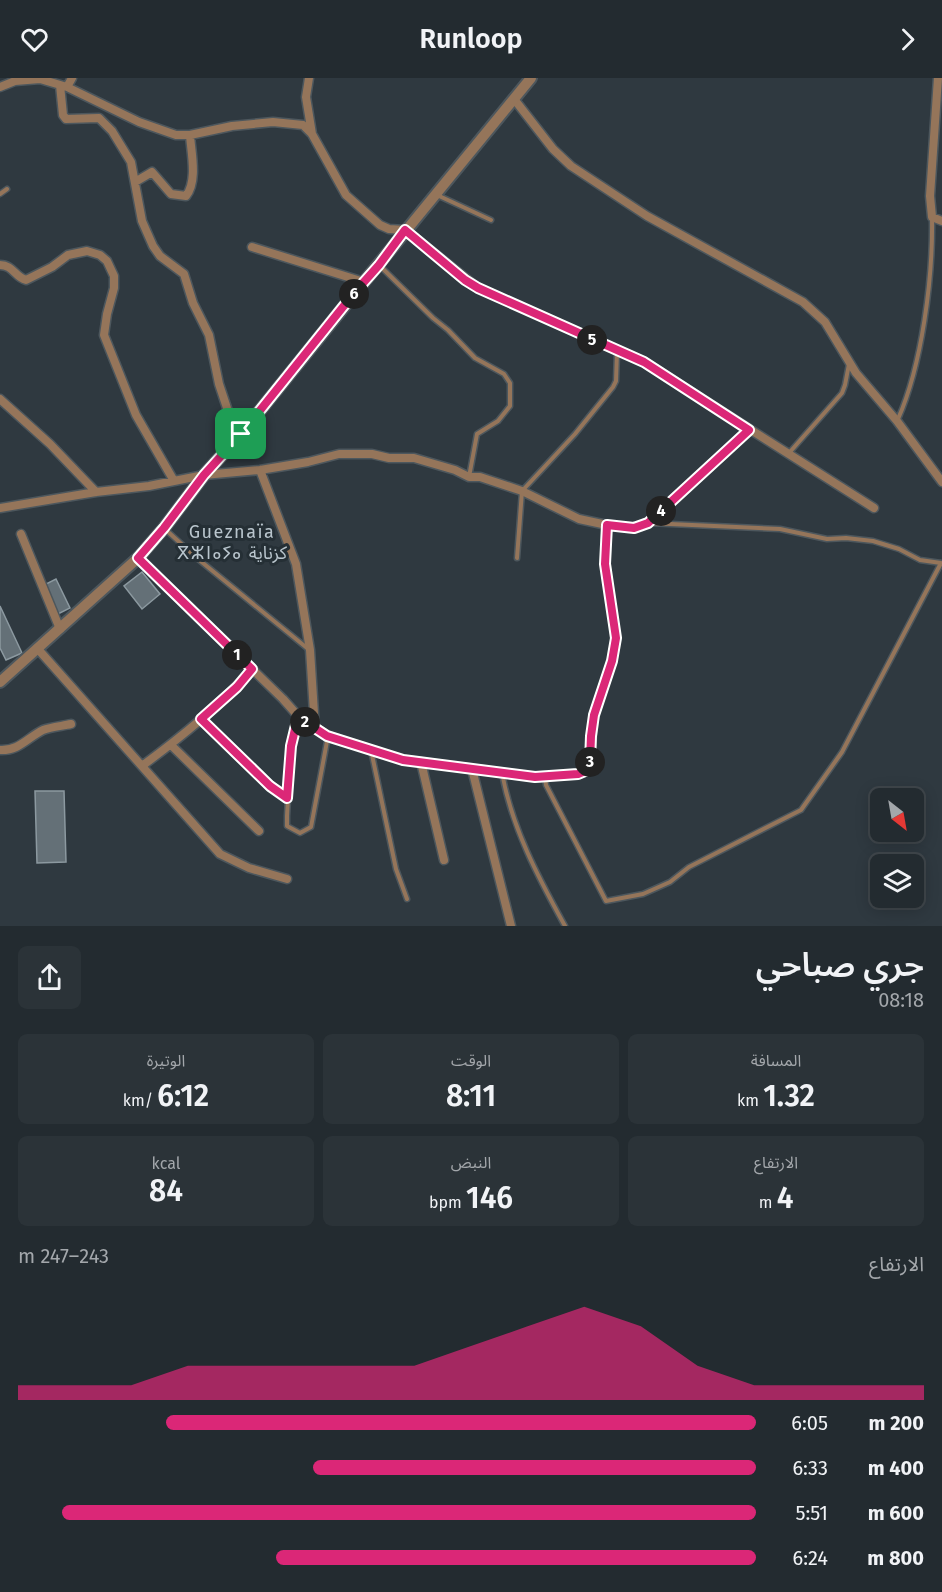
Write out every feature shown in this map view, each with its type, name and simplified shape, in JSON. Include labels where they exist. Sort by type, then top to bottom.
[{"type":"street","points":[[0,87],[15,81],[40,78],[63,86],[159,130],[176,135],[190,135],[232,126],[273,122],[303,124],[312,134],[346,195],[380,225],[389,230],[405,230],[465,280],[478,288],[644,362],[874,508]]},
{"type":"street","points":[[72,78],[63,86],[63,115],[66,120],[99,118],[112,131],[131,162],[142,221],[160,256],[184,274],[193,303],[209,335],[219,384],[230,414],[241,434]]},
{"type":"street","points":[[309,78],[306,97],[312,134]]},
{"type":"street","points":[[0,682],[138,558],[531,78]]},
{"type":"street","points":[[938,78],[930,196],[932,217],[942,221]]},
{"type":"street","points":[[514,99],[553,149],[571,166],[647,216],[803,302],[816,312],[825,322],[856,373],[897,421],[942,482]]},
{"type":"street","points":[[135,182],[152,172],[171,194],[186,196],[190,191],[192,179],[190,135]]},
{"type":"street","points":[[932,164],[942,168]]},
{"type":"street","points":[[252,247],[364,282]]},
{"type":"street","points":[[0,265],[10,267],[20,278],[26,280],[52,267],[68,255],[87,251],[100,255],[107,261],[114,276],[114,288],[104,335],[136,415],[174,481]]},
{"type":"street","points":[[0,399],[50,444],[96,492]]},
{"type":"street","points":[[0,508],[96,492],[149,486],[204,475],[260,470],[309,462],[339,454],[372,454],[389,458],[414,458],[455,470],[469,477],[480,477],[522,491],[579,519],[607,525],[605,564],[616,638],[612,661],[594,715],[589,767],[578,774],[545,776],[502,773],[403,760],[327,736],[298,717],[138,558]]},
{"type":"street","points":[[260,470],[296,564],[310,651],[315,729]]},
{"type":"street","points":[[21,534],[60,628]]},
{"type":"street","points":[[38,648],[220,854],[249,868],[287,879]]},
{"type":"street","points":[[142,766],[201,719],[237,687],[252,669]]},
{"type":"street","points":[[201,719],[270,786],[287,798]]},
{"type":"street","points":[[0,750],[8,751],[21,746],[43,730],[71,724]]},
{"type":"street","points":[[171,745],[259,831]]},
{"type":"street","points":[[421,762],[444,860]]},
{"type":"street","points":[[472,769],[511,926]]},
{"type":"lane","points":[[0,194],[7,189]]},
{"type":"lane","points":[[435,194],[491,220]]},
{"type":"lane","points":[[897,421],[906,401],[924,324],[933,250],[932,217]]},
{"type":"lane","points":[[379,265],[475,358],[504,374],[509,380],[510,406],[498,421],[477,434],[469,477]]},
{"type":"lane","points":[[518,558],[522,491],[575,435],[613,387],[616,381],[617,350]]},
{"type":"lane","points":[[788,454],[842,393],[849,361]]},
{"type":"lane","points":[[648,523],[749,430]]},
{"type":"lane","points":[[545,776],[546,785],[606,901],[643,894],[670,882],[689,867],[801,810],[842,753],[942,563],[920,560],[899,549],[873,541],[827,538],[780,529],[648,523],[634,528],[607,525]]},
{"type":"lane","points":[[164,528],[198,559],[310,651]]},
{"type":"lane","points":[[298,717],[291,746],[287,826],[300,832],[311,827],[327,736]]},
{"type":"lane","points":[[370,750],[396,869],[407,899]]},
{"type":"lane","points":[[502,773],[507,801],[536,873],[566,926]]},
{"type":"building","points":[[142,572],[160,594],[142,609],[124,586]]},
{"type":"building","points":[[56,579],[70,608],[54,616],[40,587]]},
{"type":"building","points":[[0,606],[22,653],[6,660],[0,648]]},
{"type":"building","points":[[35,791],[64,791],[66,862],[37,863]]},
{"type":"district","name":"Gueznaïa ⴳⵣⵏⴰⵢⴰ كزناية","points":[[232,542]]},
{"type":"route","points":[[405,230],[465,280],[478,288],[644,362],[749,430],[648,523],[634,528],[607,525],[605,564],[616,638],[612,661],[594,715],[590,762],[585,771],[578,774],[535,777],[403,760],[327,736],[298,717],[291,746],[287,798],[270,786],[201,719],[237,687],[252,669],[138,558],[204,475],[241,434],[405,230]]}]
